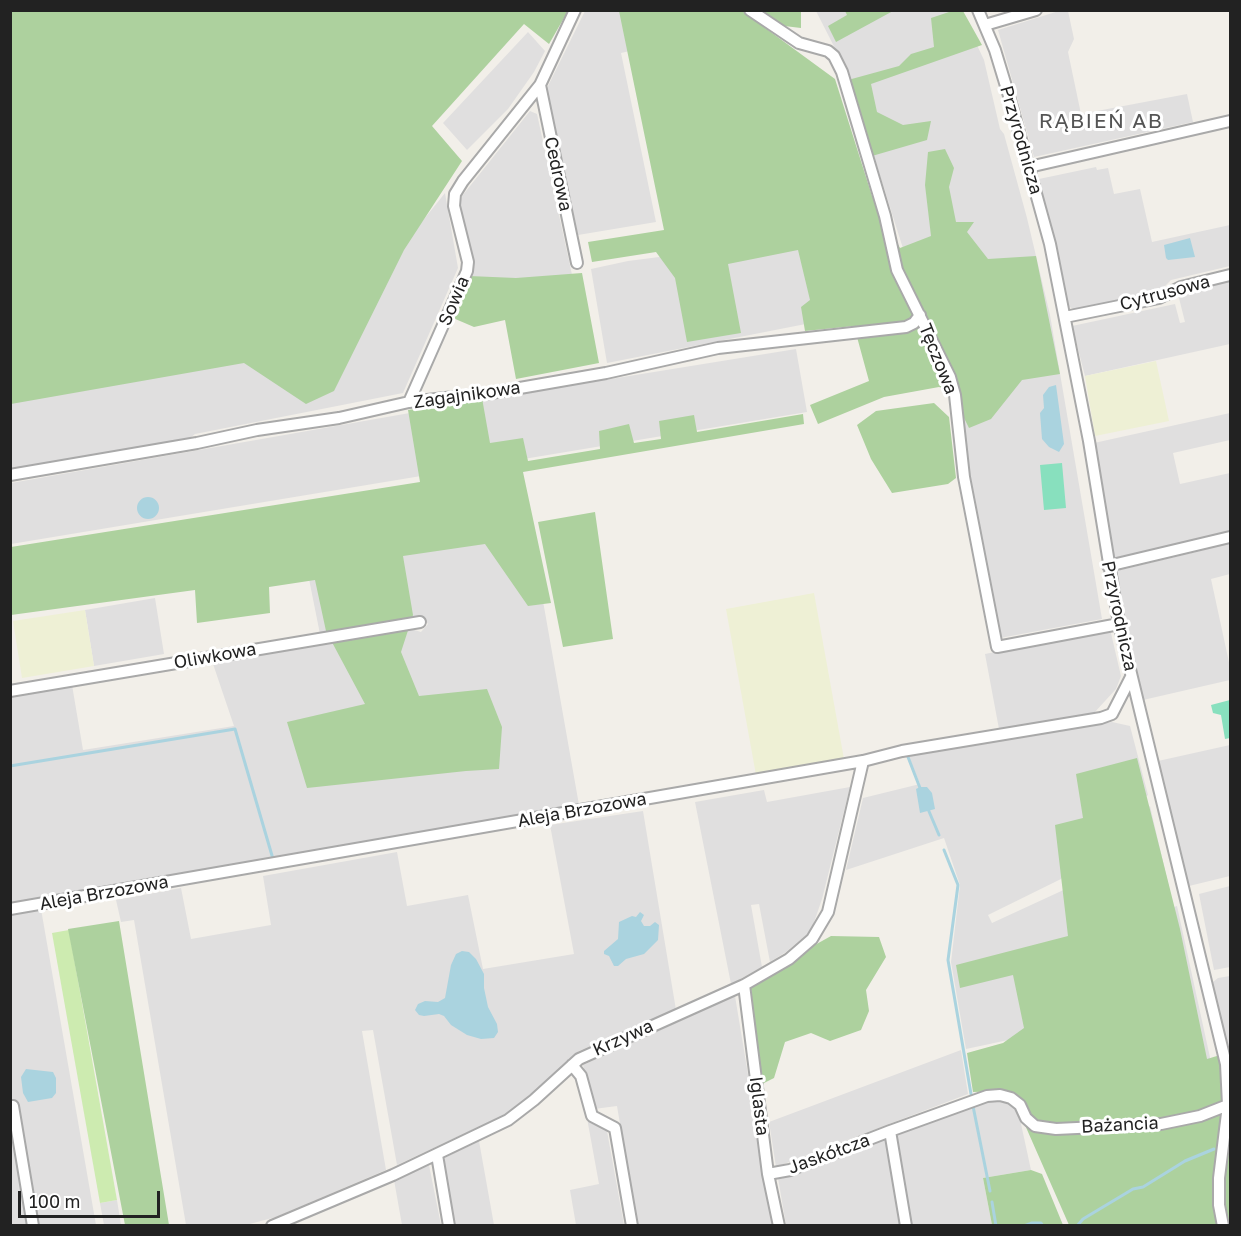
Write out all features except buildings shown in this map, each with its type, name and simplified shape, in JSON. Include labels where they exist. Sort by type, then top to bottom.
[{"type":"street","points":[[540,85],[575,10]]},
{"type":"street","name":"Tęczowa","points":[[750,10],[799,44],[818,47],[834,56],[842,72],[864,151],[877,187],[897,270],[950,378],[955,395],[964,477],[997,647],[1119,624]]},
{"type":"street","name":"Przyrodnicza","points":[[978,10],[985,24],[1009,96],[1050,244],[1089,441],[1119,624],[1228,1063],[1228,1105],[1219,1178],[1219,1204],[1223,1226]]},
{"type":"street","points":[[985,24],[1036,10]]},
{"type":"street","name":"Sowia","points":[[409,402],[467,271],[468,262],[454,206],[455,194],[540,85]]},
{"type":"street","name":"Cedrowa","points":[[540,85],[577,263]]},
{"type":"street","points":[[1029,167],[1230,121]]},
{"type":"street","name":"Cytrusowa","points":[[1065,317],[1159,298],[1181,286],[1230,275]]},
{"type":"street","name":"Zagajnikowa","points":[[10,476],[257,430],[339,418],[409,402],[491,393],[606,374],[718,348],[906,327],[914,324],[920,315]]},
{"type":"street","points":[[1108,566],[1230,537]]},
{"type":"street","name":"Oliwkowa","points":[[10,691],[420,622]]},
{"type":"street","name":"Aleja Brzozowa","points":[[10,909],[863,761],[902,751],[1101,718],[1112,714],[1131,677]]},
{"type":"street","name":"Krzywa","points":[[272,1226],[436,1155],[508,1120],[589,1053],[744,985],[789,959],[812,939],[823,922],[835,888],[863,761]]},
{"type":"street","name":"Iglasta","points":[[744,985],[768,1174],[779,1226]]},
{"type":"street","points":[[572,1065],[581,1076],[592,1116],[615,1128],[632,1226]]},
{"type":"street","name":"Jaskółcza","points":[[768,1174],[790,1170],[987,1096],[1000,1095],[1011,1098],[1020,1105]]},
{"type":"street","name":"Bażancia","points":[[1020,1105],[1026,1118],[1035,1126],[1056,1128],[1168,1123],[1200,1116],[1228,1105]]},
{"type":"street","points":[[13,1106],[33,1226]]},
{"type":"street","name":"Jaskółcza","points":[[890,1131],[906,1226]]},
{"type":"street","points":[[436,1155],[449,1226]]},
{"type":"shaded area","points":[[1062,10],[1068,11],[1074,39],[1068,52],[1081,114],[1187,94],[1193,122],[1034,157],[998,30]]},
{"type":"shaded area","points":[[585,11],[735,11],[751,23],[621,53],[656,222],[578,235],[547,88]]},
{"type":"shaded area","points":[[816,11],[961,11],[984,60],[1000,129],[1004,134],[1027,218],[1050,315],[1102,619],[1000,638],[972,506],[964,435],[848,74]]},
{"type":"shaded area","points":[[528,32],[545,51],[534,72],[508,109],[467,150],[443,123]]},
{"type":"shaded area","points":[[530,111],[537,114],[576,293],[457,314],[474,269],[460,203],[462,196]]},
{"type":"shaded area","points":[[1096,167],[1097,170],[1108,168],[1114,194],[1140,189],[1152,242],[1230,225],[1230,266],[1171,280],[1161,290],[1075,310],[1068,306],[1039,179]]},
{"type":"shaded area","points":[[11,169],[396,254],[445,193],[458,268],[403,393],[195,434],[186,441],[11,471]]},
{"type":"shaded area","points":[[800,239],[821,321],[607,363],[591,269],[628,261]]},
{"type":"shaded area","points":[[1230,281],[1230,344],[1085,376],[1072,326],[1175,304],[1180,323],[1185,322],[1178,294],[1186,290]]},
{"type":"shaded area","points":[[796,349],[807,412],[11,544],[11,483],[518,394]]},
{"type":"shaded area","points":[[1230,413],[1230,440],[1173,453],[1180,484],[1230,473],[1230,533],[1113,558],[1094,443]]},
{"type":"shaded area","points":[[531,533],[579,805],[11,903],[11,695],[72,685],[83,750],[234,726],[212,661],[405,627],[421,632],[428,624],[421,615],[413,620],[320,634],[307,569]]},
{"type":"shaded area","points":[[1230,537],[1230,574],[1211,579],[1230,667],[1230,680],[1143,700],[1121,610],[1116,571],[1204,550],[1203,543]]},
{"type":"shaded area","points":[[155,598],[164,654],[94,666],[85,610]]},
{"type":"shaded area","points":[[1110,629],[1121,676],[1116,689],[1094,713],[999,729],[985,654]]},
{"type":"shaded area","points":[[1112,722],[1130,726],[1148,795],[1087,844],[1061,879],[988,915],[992,923],[1070,887],[1094,852],[1150,806],[1171,896],[1091,937],[1177,906],[1216,1085],[1013,1039],[966,1049],[951,962],[960,885],[944,838],[846,870],[863,798],[920,784],[908,755]]},
{"type":"shaded area","points":[[1230,745],[1230,876],[1189,886],[1158,761]]},
{"type":"shaded area","points":[[850,787],[822,899],[811,931],[770,962],[759,904],[751,905],[762,967],[731,984],[695,802],[764,790],[767,802]]},
{"type":"shaded area","points":[[643,811],[676,1010],[579,1051],[519,1108],[397,1165],[373,1030],[362,1031],[386,1170],[276,1217],[246,1225],[186,1225],[134,920],[121,922],[116,900],[181,888],[191,939],[271,925],[263,876],[397,852],[407,906],[468,895],[483,969],[574,954],[550,825]]},
{"type":"shaded area","points":[[1230,886],[1230,967],[1214,970],[1199,894]]},
{"type":"shaded area","points":[[41,909],[96,1225],[37,1225],[11,1103],[11,915]]},
{"type":"shaded area","points":[[1230,976],[1230,1052],[1226,1047],[1213,982],[1218,978]]},
{"type":"shaded area","points":[[735,996],[773,1225],[637,1225],[617,1106],[594,1109],[583,1065]]},
{"type":"shaded area","points":[[961,1050],[968,1094],[776,1167],[769,1122]]},
{"type":"shaded area","points":[[994,1099],[1008,1102],[1018,1110],[1031,1170],[983,1178],[992,1225],[910,1225],[894,1135]]},
{"type":"shaded area","points":[[587,1118],[607,1131],[624,1225],[576,1225],[570,1190],[599,1184]]},
{"type":"shaded area","points":[[11,1120],[29,1225],[11,1225]]},
{"type":"shaded area","points":[[886,1139],[900,1225],[786,1225],[778,1178]]},
{"type":"shaded area","points":[[479,1141],[494,1225],[454,1225],[444,1158]]},
{"type":"shaded area","points":[[429,1165],[441,1225],[402,1225],[394,1180]]},
{"type":"shaded area","points":[[117,1200],[121,1225],[104,1225],[100,1203]]},
{"type":"green space","points":[[11,10],[568,11],[549,44],[524,24],[432,126],[462,161],[404,250],[334,391],[306,404],[244,363],[11,404]]},
{"type":"green space","points":[[893,10],[836,42],[828,26],[847,15],[845,11]]},
{"type":"green space","points":[[619,11],[742,11],[835,79],[872,196],[900,248],[931,236],[925,185],[928,152],[945,149],[954,168],[949,187],[956,222],[974,222],[967,232],[988,259],[1036,256],[1060,374],[1022,380],[991,419],[969,428],[950,390],[939,387],[884,397],[818,424],[810,405],[869,381],[854,326],[805,331],[801,307],[810,300],[798,250],[728,264],[741,333],[687,342],[675,278],[656,252],[592,262],[588,242],[664,230]]},
{"type":"green space","points":[[756,11],[803,11],[801,12],[801,28],[776,25]]},
{"type":"green space","points":[[952,11],[963,11],[982,45],[871,84],[877,112],[903,125],[931,121],[927,140],[872,156],[848,80],[899,66],[911,54],[934,47],[931,18]]},
{"type":"green space","points":[[582,273],[599,363],[516,379],[505,320],[474,327],[453,318],[469,276],[516,278]]},
{"type":"green space","points":[[1156,361],[1169,421],[1095,436],[1085,376]]},
{"type":"green space","points":[[482,398],[490,443],[523,438],[528,461],[600,449],[599,431],[629,424],[634,443],[661,439],[659,421],[694,415],[697,432],[803,414],[804,424],[523,472],[551,603],[528,606],[485,544],[403,556],[413,615],[401,652],[419,696],[487,689],[502,727],[499,769],[307,788],[287,722],[365,704],[326,631],[315,580],[269,587],[270,613],[197,623],[195,590],[11,615],[11,547],[420,482],[408,410]]},
{"type":"green space","points":[[934,403],[949,417],[956,478],[948,484],[892,493],[871,459],[857,425],[876,411]]},
{"type":"green space","points":[[1062,463],[1066,508],[1044,510],[1040,465]]},
{"type":"green space","points":[[595,512],[613,639],[563,647],[538,522]]},
{"type":"green space","points":[[814,593],[844,759],[756,775],[726,609]]},
{"type":"green space","points":[[85,610],[94,666],[22,678],[13,621]]},
{"type":"green space","points":[[1230,700],[1230,738],[1225,739],[1221,715],[1213,713],[1211,705]]},
{"type":"green space","points":[[1137,758],[1180,929],[1207,1059],[1230,1052],[1230,1225],[1069,1225],[1010,1091],[973,1092],[967,1053],[1003,1043],[1024,1028],[1013,975],[960,988],[956,965],[1068,936],[1055,825],[1083,818],[1076,774]]},
{"type":"green space","points":[[119,921],[169,1225],[125,1225],[68,929]]},
{"type":"green space","points":[[69,930],[117,1200],[100,1203],[52,933]]},
{"type":"green space","points":[[831,936],[879,937],[886,957],[866,990],[869,1011],[861,1030],[830,1041],[811,1033],[785,1042],[774,1078],[762,1084],[750,981]]},
{"type":"green space","points":[[1031,1170],[1042,1174],[1063,1225],[992,1225],[983,1178]]},
{"type":"water","points":[[1190,238],[1195,257],[1168,260],[1166,258],[1164,245]]},
{"type":"water","points":[[1056,385],[1064,444],[1059,452],[1049,447],[1042,439],[1040,413],[1044,408],[1043,395],[1049,387]]},
{"type":"water","points":[[148,497],[156,500],[159,508],[156,516],[148,519],[140,516],[137,508],[140,500]]},
{"type":"water","points":[[927,787],[932,793],[935,809],[920,813],[916,789]]},
{"type":"water","points":[[640,912],[644,915],[641,921],[644,926],[650,926],[655,922],[659,925],[658,940],[644,954],[626,959],[618,966],[614,966],[604,951],[618,939],[619,922],[632,916],[636,917]]},
{"type":"water","points":[[462,951],[469,952],[476,959],[484,974],[488,1007],[497,1024],[498,1032],[494,1038],[481,1039],[467,1035],[451,1025],[444,1016],[419,1015],[415,1010],[418,1004],[425,1001],[438,1002],[445,998],[451,965],[456,954]]},
{"type":"water","points":[[26,1069],[53,1072],[56,1078],[56,1093],[52,1098],[28,1102],[23,1093],[21,1077]]},
{"type":"waterway","points":[[10,766],[235,729],[273,859]]},
{"type":"waterway","points":[[908,757],[920,788]]},
{"type":"waterway","points":[[928,809],[939,835]]},
{"type":"waterway","points":[[944,850],[958,885],[948,960],[971,1094]]},
{"type":"waterway","points":[[973,1106],[990,1191]]},
{"type":"waterway","points":[[1077,1226],[1083,1219],[1133,1189],[1143,1187],[1185,1161],[1214,1149]]},
{"type":"waterway","points":[[992,1202],[996,1226]]},
{"type":"waterway","points":[[1024,1226],[1032,1223],[1041,1223],[1043,1226]]},
{"type":"district","name":"RĄBIEŃ AB","points":[[1101,121]]}]
